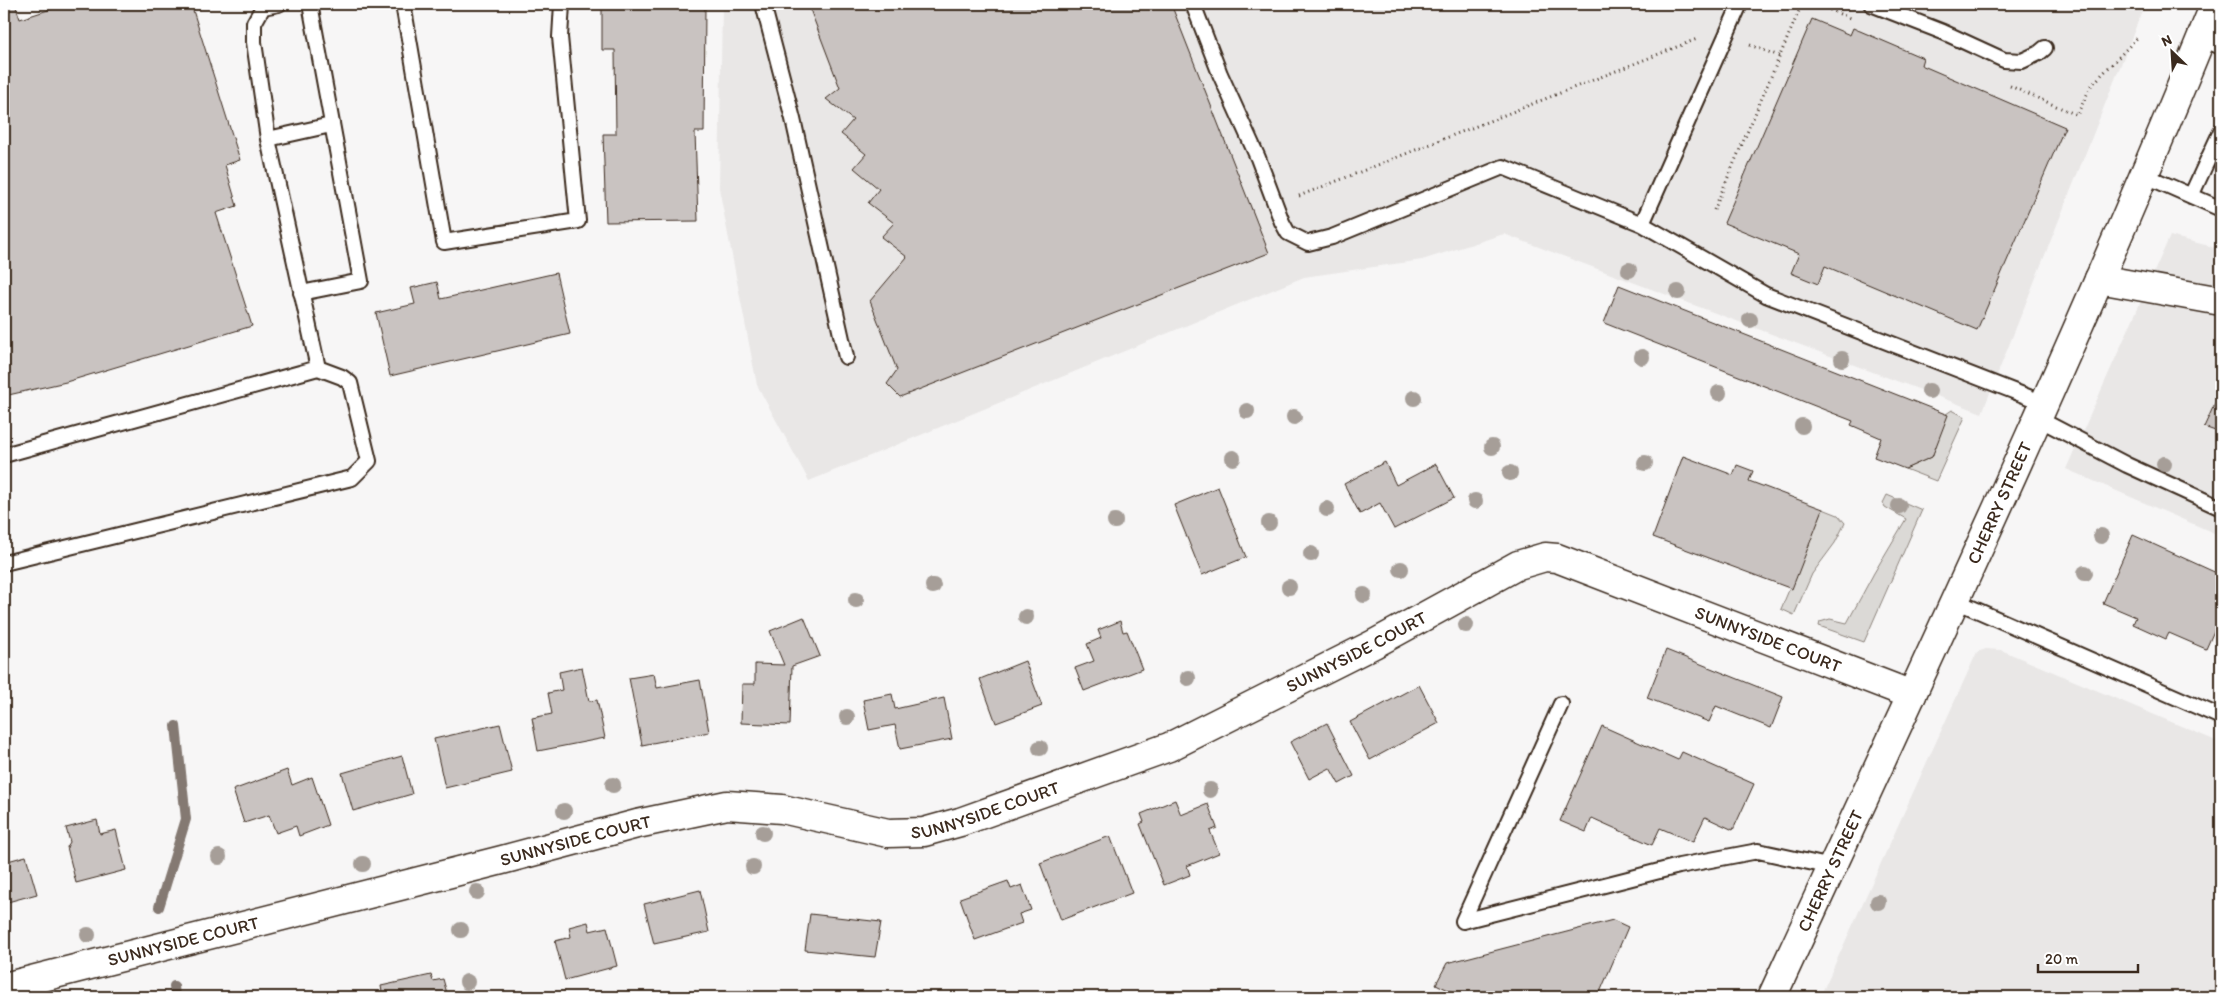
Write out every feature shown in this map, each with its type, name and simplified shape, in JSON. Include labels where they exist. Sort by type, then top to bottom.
[{"type":"street","name":"CHERRY STREET","points":[[1772,997],[1956,601],[2144,175],[2211,42],[2215,4]]},
{"type":"street","points":[[2098,279],[2221,300]]},
{"type":"street","name":"SUNNYSIDE COURT","points":[[4,987],[637,824],[717,807],[782,809],[888,833],[924,832],[960,822],[1169,747],[1374,644],[1511,569],[1545,558],[1557,558],[1912,695]]},
{"type":"lane","points":[[279,4],[262,5],[254,23],[254,42],[268,139],[318,368]]},
{"type":"lane","points":[[301,293],[361,281],[310,4]]},
{"type":"lane","points":[[403,4],[444,242],[578,221],[560,38],[562,4]]},
{"type":"lane","points":[[763,4],[793,119],[846,357]]},
{"type":"lane","points":[[1193,4],[1220,74],[1258,158],[1282,222],[1288,233],[1308,243],[1332,237],[1503,166],[1642,224],[1766,295],[2040,410],[2127,464],[2221,508]]},
{"type":"lane","points":[[1642,224],[1740,4]]},
{"type":"lane","points":[[1871,4],[1943,32],[2004,60],[2022,61],[2045,48]]},
{"type":"lane","points":[[268,139],[331,125]]},
{"type":"lane","points":[[2191,196],[2221,131]]},
{"type":"lane","points":[[2144,175],[2221,209]]},
{"type":"lane","points":[[4,455],[318,368],[342,377],[350,383],[369,460],[352,478],[4,562]]},
{"type":"lane","points":[[1956,601],[2221,717]]},
{"type":"lane","points":[[1560,704],[1463,921],[1678,866],[1758,851],[1832,868]]},
{"type":"path","points":[[1714,210],[1802,4]]},
{"type":"path","points":[[1282,222],[1305,211],[1299,196],[1698,39]]},
{"type":"path","points":[[1750,45],[1779,56]]},
{"type":"shaded area","points":[[722,4],[2145,4],[1982,413],[1504,234],[1422,260],[1304,277],[809,481],[757,385],[719,188]]},
{"type":"shaded area","points":[[2170,236],[2221,249],[2221,536],[2066,469]]},
{"type":"shaded area","points":[[1952,410],[1965,417],[1936,481],[1905,469],[1932,457],[1946,414]]},
{"type":"shaded area","points":[[1887,495],[1922,510],[1864,642],[1819,626],[1820,622],[1830,619],[1847,623],[1906,519],[1885,507],[1883,503]]},
{"type":"shaded area","points":[[1823,509],[1838,515],[1845,523],[1835,543],[1812,574],[1794,615],[1781,609]]},
{"type":"shaded area","points":[[1986,649],[2001,650],[2221,743],[2221,997],[1820,997],[1977,652]]},
{"type":"building","points":[[4,4],[15,4],[20,19],[67,4],[191,4],[240,160],[225,165],[237,206],[216,213],[252,326],[66,382],[4,396]]},
{"type":"building","points":[[602,4],[705,4],[704,132],[695,132],[698,221],[606,222],[603,134],[616,134],[615,50],[602,50]]},
{"type":"building","points":[[808,4],[1171,4],[1269,253],[900,397],[887,384],[897,370],[870,301],[907,257],[881,237],[894,223],[868,203],[879,189],[854,168],[866,154],[841,134],[853,120],[826,99],[840,88]]},
{"type":"building","points":[[1812,19],[1850,35],[1853,28],[1923,58],[1921,65],[2065,127],[1977,330],[1825,266],[1818,284],[1791,273],[1799,254],[1724,223]]},
{"type":"building","points":[[556,273],[570,334],[390,376],[376,313],[415,304],[411,288],[437,282],[441,299]]},
{"type":"building","points":[[1619,285],[1948,415],[1932,457],[1905,469],[1874,457],[1881,438],[1851,425],[1853,421],[1604,323]]},
{"type":"building","points":[[2221,390],[2221,433],[2204,427]]},
{"type":"building","points":[[1683,456],[1733,475],[1737,465],[1753,471],[1749,481],[1823,509],[1792,589],[1653,537]]},
{"type":"building","points":[[1385,462],[1396,485],[1436,464],[1454,498],[1394,529],[1380,503],[1360,514],[1344,484]]},
{"type":"building","points":[[1218,487],[1246,557],[1202,575],[1174,505]]},
{"type":"building","points":[[2133,535],[2221,575],[2221,615],[2206,649],[2169,633],[2166,639],[2133,624],[2136,617],[2103,603]]},
{"type":"building","points":[[804,617],[820,656],[792,666],[790,725],[741,723],[742,684],[755,684],[755,664],[784,665],[770,631]]},
{"type":"building","points":[[1120,621],[1123,632],[1127,631],[1142,669],[1084,691],[1075,668],[1094,661],[1087,644],[1101,638],[1098,630]]},
{"type":"building","points":[[1666,650],[1783,697],[1771,728],[1716,706],[1709,722],[1647,698]]},
{"type":"building","points":[[1025,661],[1042,706],[996,723],[980,679]]},
{"type":"building","points":[[582,667],[589,701],[597,700],[605,738],[538,751],[532,718],[552,714],[548,693],[562,690],[559,672]]},
{"type":"building","points":[[654,674],[657,688],[700,680],[709,732],[642,745],[629,678]]},
{"type":"building","points":[[1419,685],[1439,723],[1370,760],[1350,722]]},
{"type":"building","points":[[892,694],[895,709],[944,698],[952,739],[900,749],[895,725],[869,730],[863,700]]},
{"type":"building","points":[[1327,723],[1354,776],[1339,784],[1330,768],[1309,779],[1290,742]]},
{"type":"building","points":[[500,724],[512,772],[445,788],[434,739]]},
{"type":"building","points":[[1602,726],[1678,760],[1682,752],[1754,784],[1733,830],[1705,817],[1693,842],[1660,828],[1652,845],[1592,818],[1586,832],[1560,821]]},
{"type":"building","points":[[402,756],[412,794],[353,811],[342,773]]},
{"type":"building","points":[[287,770],[292,785],[312,777],[328,825],[299,836],[296,826],[276,833],[269,815],[244,823],[233,790]]},
{"type":"building","points":[[1175,800],[1181,815],[1208,804],[1217,828],[1210,831],[1219,853],[1187,866],[1190,875],[1164,885],[1140,824],[1144,822],[1141,814]]},
{"type":"building","points":[[97,820],[100,834],[116,830],[126,870],[76,883],[67,847],[70,842],[66,828]]},
{"type":"building","points":[[1110,836],[1132,893],[1061,920],[1040,863]]},
{"type":"building","points":[[26,856],[37,894],[4,903],[4,862]]},
{"type":"building","points":[[1008,881],[1011,889],[1022,885],[1031,910],[1019,914],[1022,923],[975,940],[960,898]]},
{"type":"building","points":[[700,890],[709,932],[654,944],[644,904]]},
{"type":"building","points":[[810,914],[881,922],[875,957],[805,950]]},
{"type":"building","points":[[1613,920],[1628,927],[1598,997],[1463,997],[1436,984],[1447,963]]},
{"type":"building","points":[[588,922],[590,931],[607,927],[617,966],[565,980],[555,941],[571,937],[569,927]]},
{"type":"building","points":[[431,975],[433,981],[443,979],[448,997],[383,997],[381,986]]},
{"type":"waterway","points":[[159,907],[186,819],[176,726]]},
{"type":"waterway","points":[[174,986],[175,997]]}]
